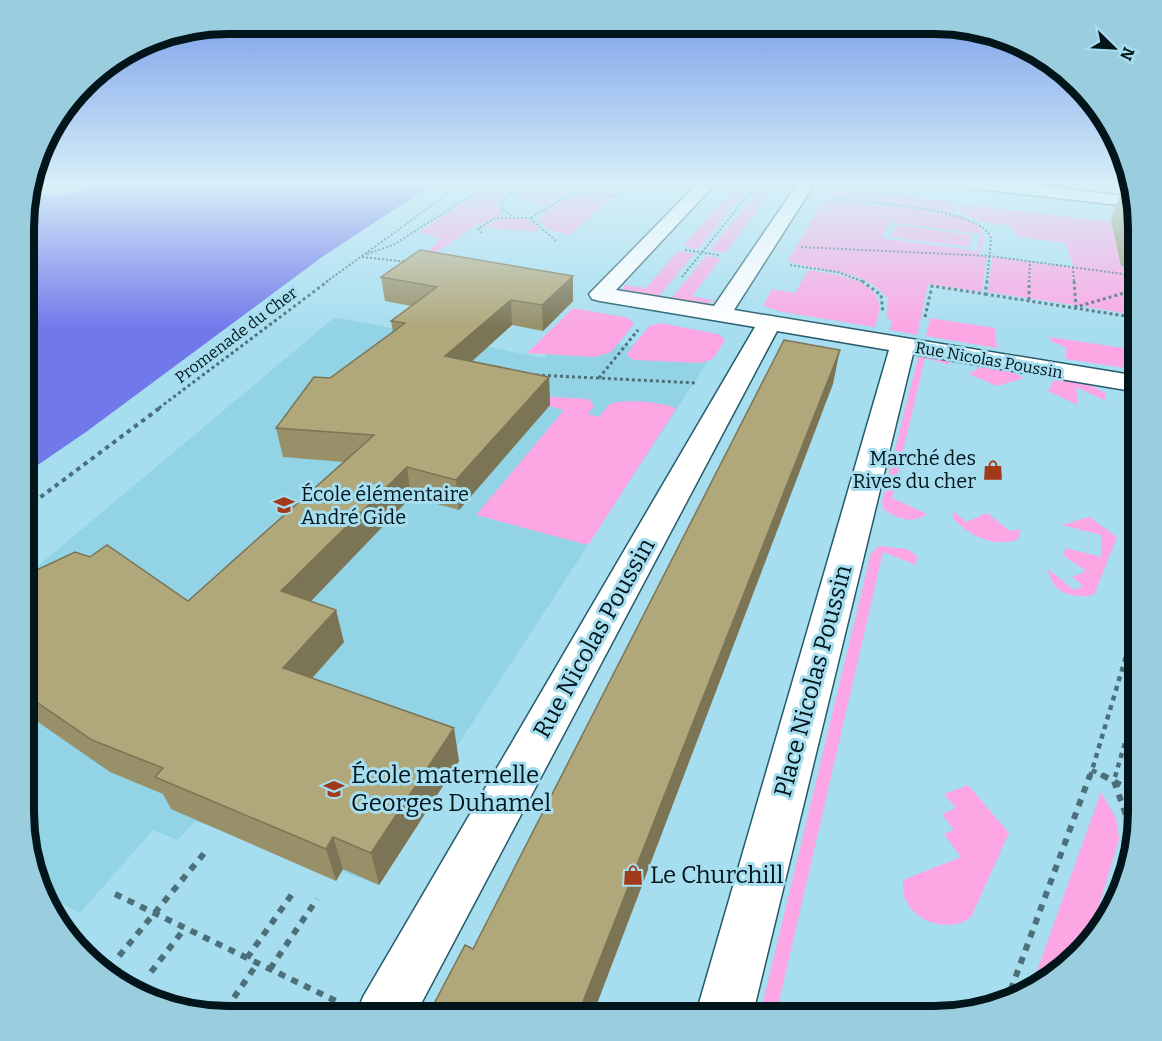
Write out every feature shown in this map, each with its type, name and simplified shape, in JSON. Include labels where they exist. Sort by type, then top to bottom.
[{"type":"street","points":[[649,244],[661,232]]},
{"type":"street","points":[[720,314],[776,232]]},
{"type":"street","name":"Rue Nicolas Poussin","points":[[649,244],[600,294],[769,323],[903,330],[1127,382]]},
{"type":"street","name":"Rue Nicolas Poussin","points":[[389,1006],[769,323]]},
{"type":"street","name":"Place Nicolas Poussin","points":[[726,1006],[903,330]]},
{"type":"path","name":"Promenade du Cher","points":[[34,502],[395,232]]},
{"type":"path","points":[[361,256],[393,245],[414,232]]},
{"type":"path","points":[[545,232],[555,241]]},
{"type":"path","points":[[679,280],[719,232]]},
{"type":"path","points":[[985,294],[990,255],[989,232]]},
{"type":"path","points":[[649,244],[722,255]]},
{"type":"path","points":[[766,246],[990,255],[1127,274]]},
{"type":"path","points":[[361,256],[412,263]]},
{"type":"path","points":[[1029,300],[1030,261]]},
{"type":"path","points":[[785,264],[844,274],[866,282],[881,295],[903,330],[932,286],[1127,316]]},
{"type":"path","points":[[1073,267],[1076,307]]},
{"type":"path","points":[[1076,307],[1127,292]]},
{"type":"path","points":[[599,378],[640,328]]},
{"type":"path","points":[[530,375],[703,383]]},
{"type":"path","points":[[1011,990],[1092,770],[1128,650]]},
{"type":"path","points":[[1127,819],[1114,781],[1128,733]]},
{"type":"path","points":[[1092,770],[1128,789]]},
{"type":"path","points":[[119,956],[206,851]]},
{"type":"path","points":[[247,958],[295,890]]},
{"type":"path","points":[[115,894],[336,1002]]},
{"type":"path","points":[[270,969],[317,899]]},
{"type":"path","points":[[151,972],[185,928]]},
{"type":"path","points":[[228,1006],[257,964]]},
{"type":"shaded area","points":[[34,232],[361,232],[322,257],[86,432],[34,467],[34,238],[37,236],[34,236]]},
{"type":"shaded area","points":[[419,232],[467,232],[423,261],[408,259],[427,252],[440,239]]},
{"type":"shaded area","points":[[557,232],[572,232],[568,235]]},
{"type":"shaded area","points":[[696,232],[712,232],[698,249],[683,246]]},
{"type":"shaded area","points":[[725,232],[741,232],[725,253],[710,250]]},
{"type":"shaded area","points":[[805,232],[885,232],[882,238],[977,251],[981,234],[962,232],[982,232],[982,245],[978,257],[987,256],[982,292],[928,284],[917,335],[890,330],[892,321],[887,318],[888,298],[865,281],[841,272],[788,261]]},
{"type":"shaded area","points":[[893,232],[945,232],[971,235],[969,247],[891,237]]},
{"type":"shaded area","points":[[1015,232],[1114,232],[1121,266],[1127,267],[1127,314],[988,292],[992,257],[1074,268],[1065,243],[1018,237]]},
{"type":"shaded area","points":[[678,251],[694,254],[657,298],[633,294],[624,289],[624,285],[646,288]]},
{"type":"shaded area","points":[[706,256],[721,258],[692,296],[715,301],[703,304],[670,300]]},
{"type":"shaded area","points":[[808,270],[849,278],[869,287],[879,303],[875,327],[783,312],[763,306],[772,289],[795,293]]},
{"type":"shaded area","points":[[573,308],[629,318],[634,324],[611,352],[595,357],[527,353]]},
{"type":"shaded area","points":[[335,317],[544,358],[568,334],[708,361],[450,757],[458,761],[379,885],[195,821],[178,840],[153,830],[80,913],[57,901],[41,862],[35,825],[35,569]]},
{"type":"shaded area","points":[[930,318],[995,328],[997,348],[926,336]]},
{"type":"shaded area","points":[[660,323],[718,334],[725,340],[713,359],[700,363],[634,360],[626,355],[649,326]]},
{"type":"shaded area","points":[[1049,337],[1127,349],[1127,368],[1066,359],[1066,347],[1052,342]]},
{"type":"shaded area","points":[[929,355],[948,360],[950,365],[925,358],[892,498],[927,514],[910,520],[883,509],[882,501],[918,358]]},
{"type":"shaded area","points":[[989,366],[1008,370],[1024,378],[997,386],[969,374],[980,367]]},
{"type":"shaded area","points":[[1061,379],[1089,384],[1105,393],[1106,401],[1076,387],[1078,405],[1048,391],[1053,381]]},
{"type":"shaded area","points":[[505,394],[589,399],[594,406],[588,414],[599,417],[609,405],[632,401],[676,409],[588,545],[476,515],[564,410]]},
{"type":"shaded area","points":[[953,511],[966,522],[987,513],[1010,531],[1020,529],[1020,535],[1016,540],[1007,542],[990,541],[966,530],[953,518]]},
{"type":"shaded area","points":[[1089,517],[1117,537],[1094,595],[1071,595],[1058,589],[1048,569],[1074,590],[1083,586],[1072,577],[1086,571],[1064,556],[1065,548],[1102,557],[1101,535],[1062,525]]},
{"type":"shaded area","points":[[879,546],[907,549],[917,556],[916,565],[883,552],[778,1006],[770,1006],[763,1002],[871,553]]},
{"type":"shaded area","points":[[968,785],[1009,833],[971,917],[953,925],[932,923],[914,912],[908,904],[904,895],[903,880],[961,857],[944,834],[954,830],[942,814],[956,808],[944,794]]},
{"type":"shaded area","points":[[1101,792],[1116,818],[1119,839],[1095,918],[1079,940],[1061,958],[1034,978]]},
{"type":"building","points":[[420,250],[573,276],[542,305],[511,300],[445,356],[549,377],[456,480],[407,467],[281,591],[336,610],[283,668],[454,728],[371,853],[333,837],[326,849],[155,777],[163,768],[92,740],[35,701],[35,571],[75,552],[90,557],[107,545],[188,601],[374,435],[276,428],[314,377],[330,378],[405,323],[391,321],[437,287],[381,277]]},
{"type":"building","points":[[784,340],[840,350],[581,1006],[433,1006],[465,945],[473,949]]},
{"type":"place","name":"Marché des Rives du cher","points":[[993,470]]},
{"type":"place","name":"École élémentaire André Gide","points":[[284,505]]},
{"type":"place","name":"École maternelle Georges Duhamel","points":[[334,789]]},
{"type":"place","name":"Le Churchill","points":[[633,875]]}]
